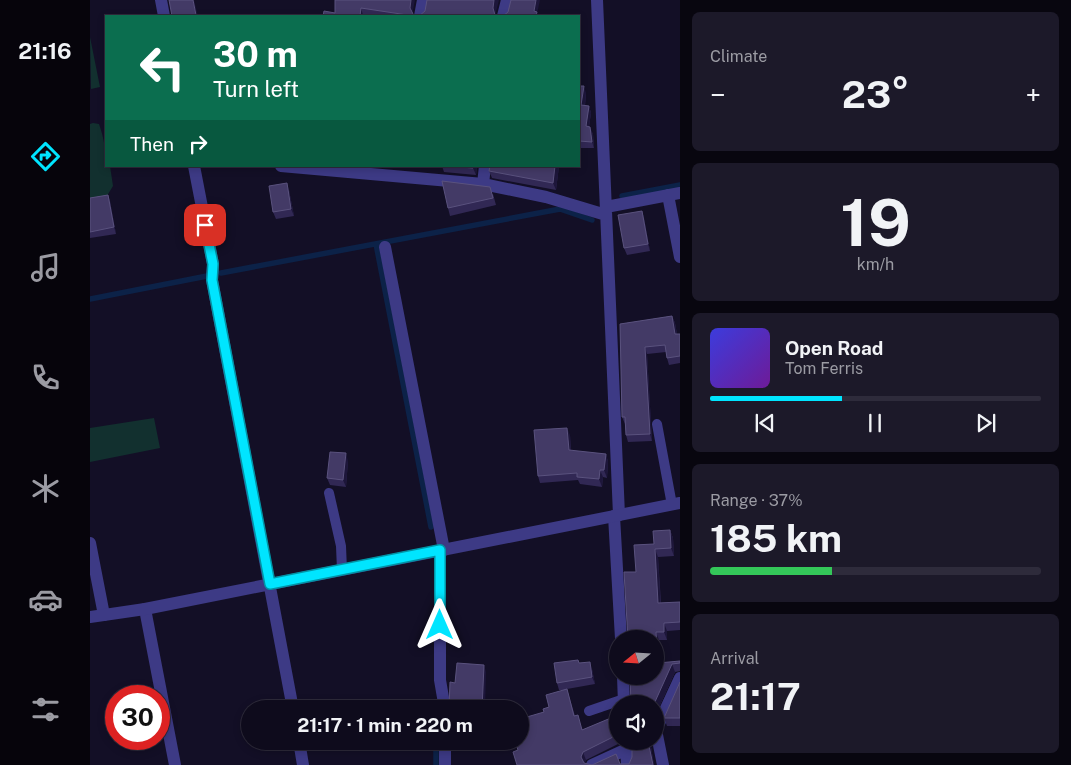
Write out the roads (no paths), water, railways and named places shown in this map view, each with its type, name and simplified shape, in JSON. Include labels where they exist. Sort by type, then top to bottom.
[{"type":"street","points":[[161,0],[164,15]]},
{"type":"street","points":[[420,15],[423,0]]},
{"type":"street","points":[[503,15],[507,0]]},
{"type":"street","points":[[598,0],[621,630]]},
{"type":"street","points":[[194,167],[213,264],[212,280],[291,700]]},
{"type":"street","points":[[301,167],[402,172],[483,184],[606,211],[674,194],[680,257]]},
{"type":"street","points":[[483,184],[485,167]]},
{"type":"street","points":[[386,246],[442,550],[440,680],[443,700]]},
{"type":"street","points":[[90,617],[144,609],[676,504]]},
{"type":"street","points":[[90,543],[104,615]]},
{"type":"street","points":[[144,609],[175,765]]},
{"type":"street","points":[[664,713],[680,678]]},
{"type":"street","points":[[301,750],[304,765]]},
{"type":"street","points":[[445,750],[445,765]]},
{"type":"street","points":[[592,765],[616,750]]},
{"type":"street","points":[[626,750],[627,765]]},
{"type":"street","points":[[659,750],[663,765]]},
{"type":"lane","points":[[657,424],[676,504]]},
{"type":"lane","points":[[329,493],[341,546],[342,570]]},
{"type":"lane","points":[[589,711],[609,705]]},
{"type":"waterway","points":[[622,196],[680,185]]},
{"type":"waterway","points":[[221,273],[560,209],[592,220]]},
{"type":"waterway","points":[[376,244],[431,527]]},
{"type":"waterway","points":[[90,299],[207,276]]},
{"type":"waterway","points":[[436,750],[436,765]]}]
